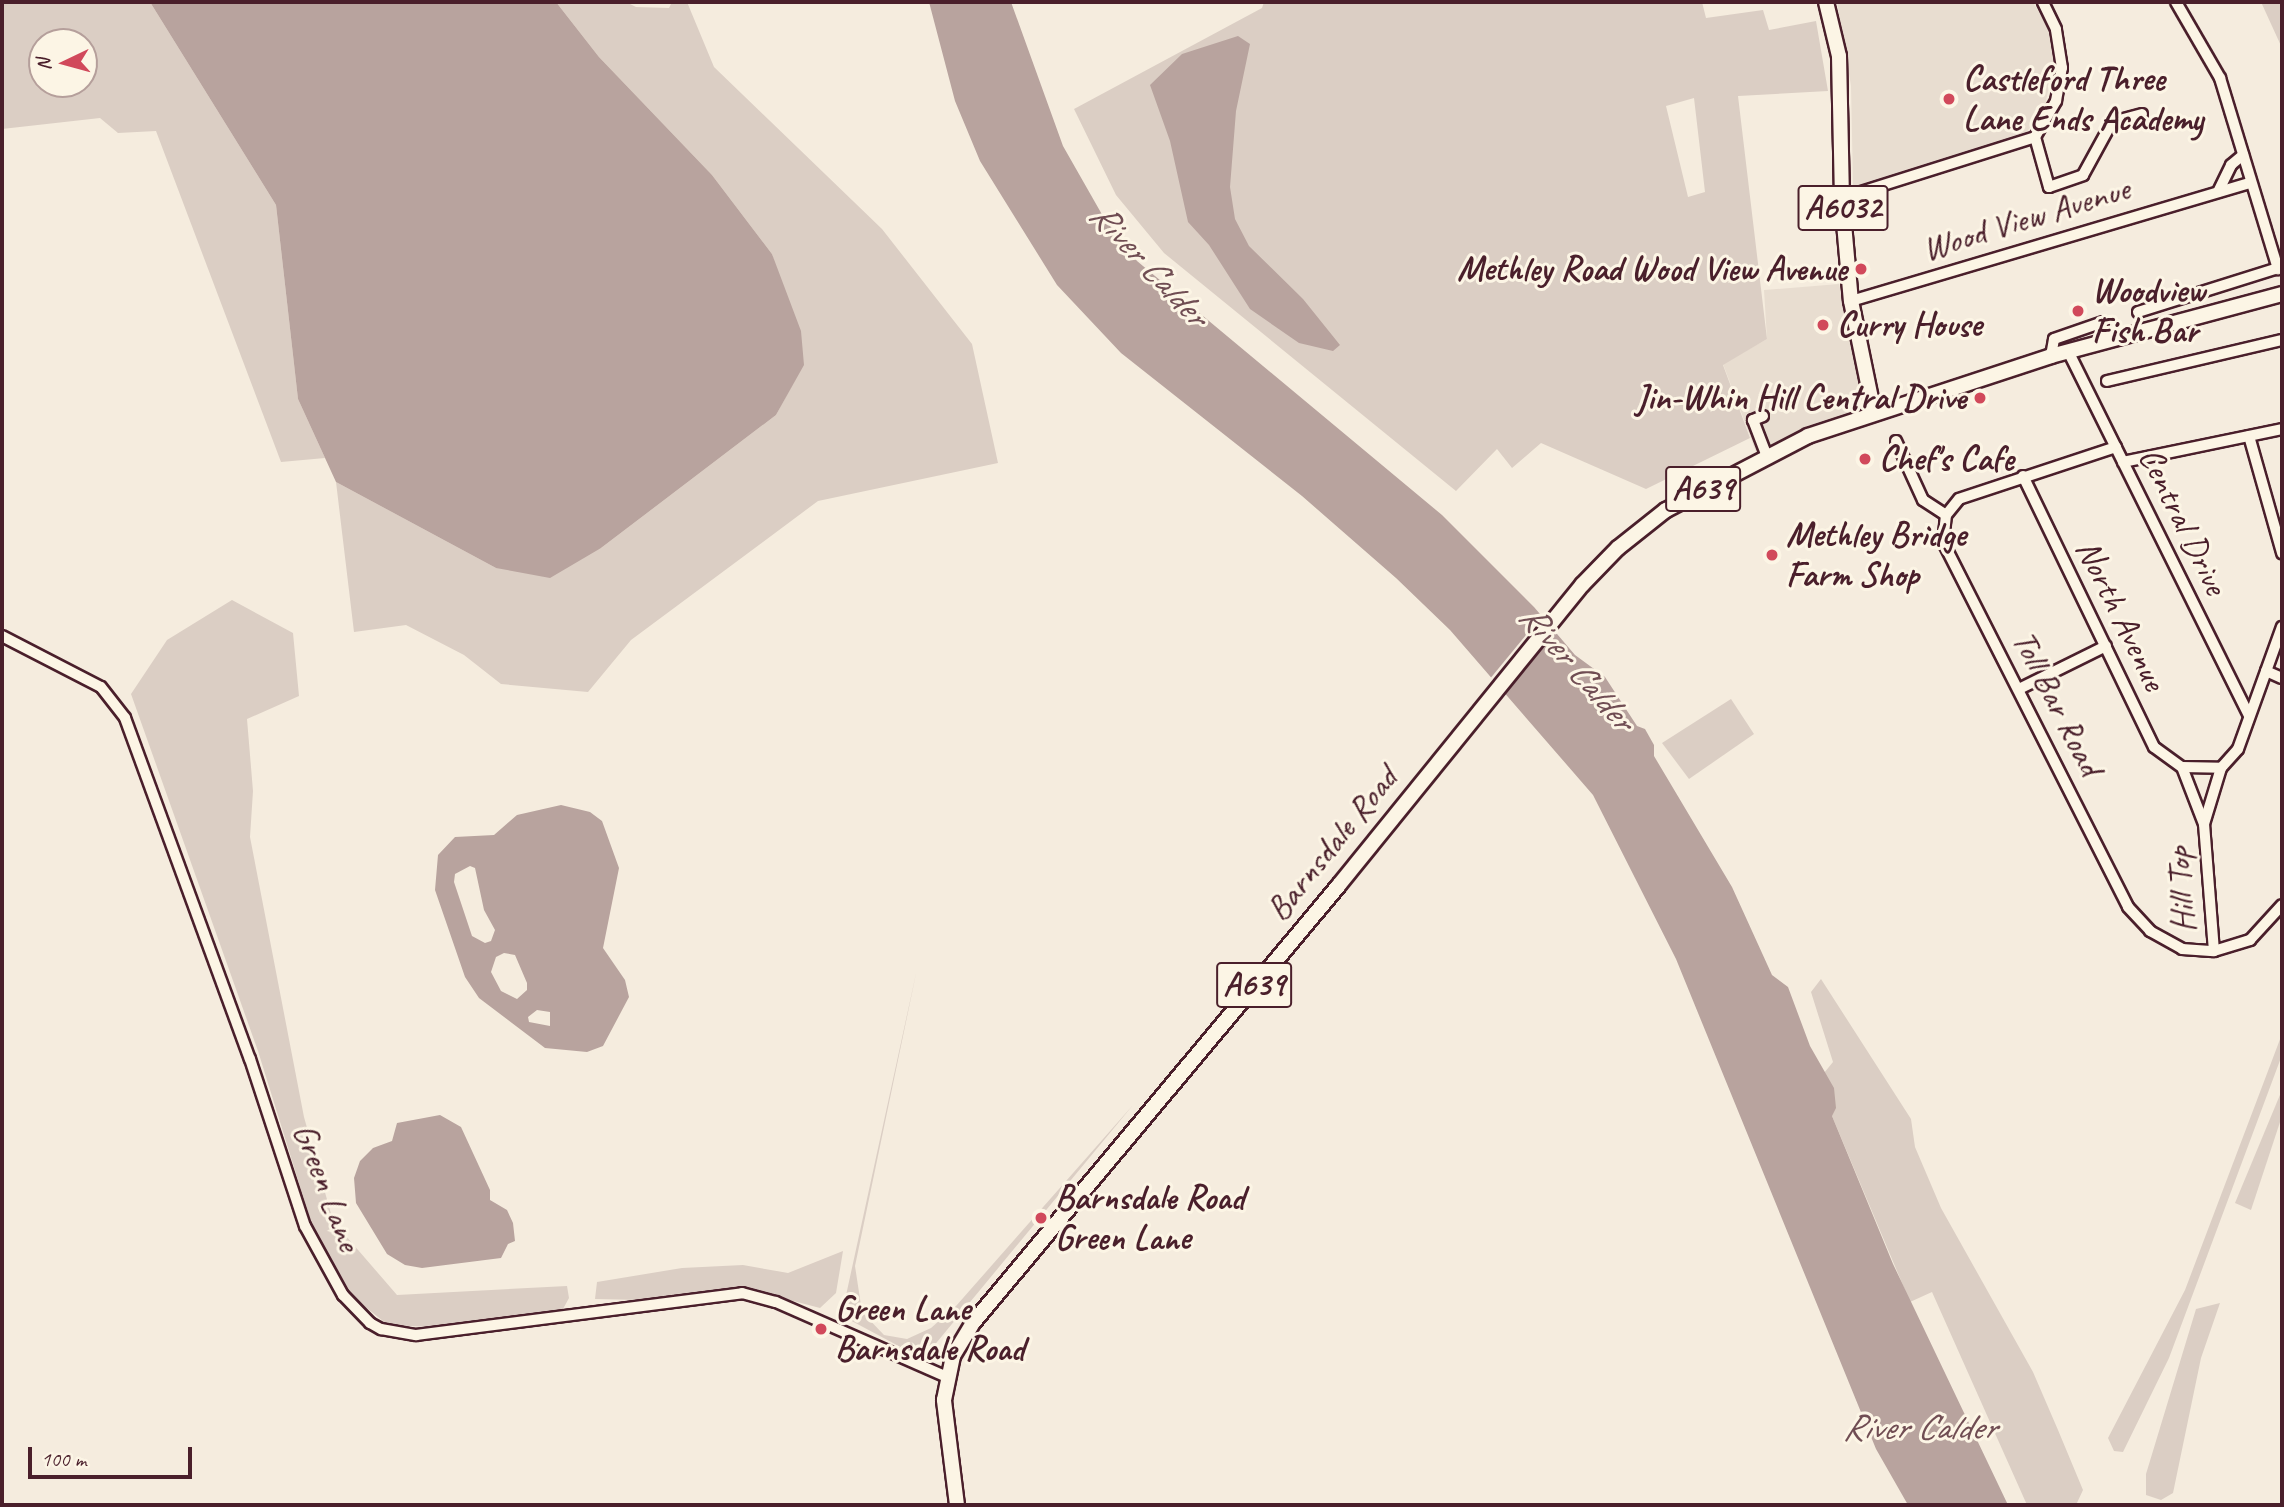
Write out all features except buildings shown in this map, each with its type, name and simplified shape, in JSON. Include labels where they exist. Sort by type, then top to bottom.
[{"type":"main road","name":"A6032","points":[[1826,2],[1839,56],[1842,198],[1851,301],[1874,413]]},
{"type":"main road","name":"A639","points":[[1766,454],[1874,413],[2051,356],[2282,294]]},
{"type":"main road","name":"Barnsdale Road","points":[[957,1505],[944,1413],[947,1377],[961,1339],[1002,1285],[1339,885],[1562,610],[1618,548],[1666,510],[1766,454]]},
{"type":"street","points":[[1842,198],[2035,137],[2056,101],[2062,68],[2056,29],[2043,2]]},
{"type":"street","points":[[2138,312],[2280,268],[2250,183],[2216,68],[2176,2]]},
{"type":"street","points":[[2035,137],[2049,187],[2083,175],[2112,122],[2142,114]]},
{"type":"street","points":[[2218,192],[2231,165],[2243,155]]},
{"type":"street","name":"Wood View Avenue","points":[[1851,301],[2250,183]]},
{"type":"street","points":[[2051,356],[2054,339],[2103,322]]},
{"type":"street","points":[[2107,381],[2282,340]]},
{"type":"street","name":"Central Drive","points":[[2068,351],[2249,715]]},
{"type":"street","points":[[1763,416],[1753,420],[1766,454]]},
{"type":"street","points":[[2123,462],[2282,429]]},
{"type":"street","points":[[2249,436],[2282,553]]},
{"type":"street","points":[[1896,441],[1923,499],[1946,515],[1959,499],[2116,447]]},
{"type":"street","name":"North Avenue","points":[[2024,476],[2154,747],[2182,768]]},
{"type":"street","name":"Toll Bar Road","points":[[1946,515],[1943,542],[2129,907],[2150,931],[2182,949],[2214,951]]},
{"type":"street","name":"Hill Top","points":[[2204,824],[2221,768],[2238,748],[2282,627]]},
{"type":"street","name":"Green Lane","points":[[2,636],[82,675],[112,698],[130,730],[250,1059],[304,1226],[328,1272],[363,1317],[381,1329],[416,1335],[742,1293],[776,1303],[947,1377]]},
{"type":"street","points":[[2019,689],[2106,646]]},
{"type":"street","points":[[2266,671],[2282,678]]},
{"type":"street","points":[[2182,768],[2221,768]]},
{"type":"street","name":"Hill Top","points":[[2182,768],[2204,824],[2214,951]]},
{"type":"street","points":[[2214,951],[2250,940],[2282,905]]},
{"type":"shaded area","points":[[2,2],[150,2],[276,205],[298,399],[325,458],[281,462],[156,131],[118,133],[100,118],[2,129]]},
{"type":"shaded area","points":[[556,2],[626,2],[636,7],[669,8],[672,2],[687,2],[714,67],[882,229],[972,344],[998,463],[818,501],[631,640],[588,692],[501,684],[464,655],[406,625],[354,632],[336,482],[496,568],[601,548],[776,415],[803,365],[772,254],[712,175],[599,57]]},
{"type":"shaded area","points":[[1264,2],[1702,2],[1706,18],[1763,10],[1769,30],[1816,21],[1828,91],[1738,96],[1767,339],[1723,365],[1750,438],[1646,489],[1541,443],[1512,468],[1497,449],[1456,491],[1164,253],[1116,195],[1074,109],[1262,8]],"holes":[[[1694,98],[1705,192],[1688,197],[1666,106]]]},
{"type":"shaded area","name":"Castleford Three Lane Ends Academy","points":[[1837,2],[2033,2],[2049,30],[2054,62],[2044,111],[2023,136],[1862,188],[1853,185],[1851,86]]},
{"type":"shaded area","points":[[2261,2],[2282,2],[2282,48]]},
{"type":"shaded area","points":[[1839,284],[1862,399],[1845,415],[1756,452],[1723,364],[1767,339],[1764,290]]},
{"type":"shaded area","points":[[232,600],[293,633],[299,696],[247,719],[253,791],[250,837],[304,1117],[333,1221],[397,1295],[567,1286],[569,1298],[563,1309],[431,1327],[388,1325],[353,1297],[312,1225],[258,1051],[131,694],[167,640]]},
{"type":"shaded area","points":[[1731,699],[1754,734],[1689,779],[1662,743]]},
{"type":"shaded area","points":[[917,969],[855,1266],[862,1312],[884,1335],[907,1339],[931,1328],[956,1306],[1133,1105],[923,1359],[848,1319],[845,1300]]},
{"type":"shaded area","points":[[1821,979],[1911,1119],[1915,1147],[1941,1208],[2033,1372],[2058,1430],[2083,1490],[2076,1505],[2027,1505],[1932,1292],[1910,1302],[1832,1116],[1824,1073],[1833,1062],[1811,992]]},
{"type":"shaded area","points":[[2282,1034],[2282,1055],[2169,1358],[2123,1452],[2114,1451],[2108,1438],[2185,1290]]},
{"type":"shaded area","points":[[2282,1090],[2282,1116],[2251,1210],[2235,1203]]},
{"type":"shaded area","points":[[843,1251],[836,1293],[820,1308],[744,1288],[643,1300],[595,1299],[597,1282],[682,1268],[743,1265],[788,1273]]},
{"type":"shaded area","points":[[2220,1303],[2201,1358],[2173,1493],[2161,1500],[2146,1495],[2146,1474],[2196,1309]]},
{"type":"water","points":[[150,2],[556,2],[599,57],[712,175],[772,254],[801,331],[804,365],[776,415],[601,548],[550,578],[496,568],[336,482],[298,399],[276,205]]},
{"type":"water","name":"River Calder","points":[[929,2],[1011,2],[1063,146],[1104,218],[1137,261],[1442,515],[1534,607],[1575,655],[1605,677],[1637,726],[1645,729],[1654,745],[1654,756],[1732,887],[1772,975],[1788,987],[1810,1046],[1834,1088],[1836,1108],[1832,1116],[1893,1264],[2008,1505],[1908,1505],[1876,1449],[1676,959],[1593,795],[1450,630],[1396,578],[1302,496],[1121,353],[1057,285],[980,161],[955,101]]},
{"type":"water","points":[[1238,36],[1250,44],[1236,111],[1230,187],[1235,219],[1249,246],[1303,299],[1340,345],[1333,351],[1299,343],[1250,309],[1209,245],[1188,222],[1170,141],[1150,85],[1182,54]]},
{"type":"water","points":[[561,805],[590,812],[602,821],[619,868],[603,948],[625,980],[629,997],[603,1046],[587,1052],[545,1048],[479,998],[465,977],[435,890],[438,855],[455,837],[494,835],[517,815]],"holes":[[[470,866],[475,868],[484,910],[495,930],[491,941],[485,943],[472,936],[454,882],[455,874]],[[504,953],[515,955],[527,983],[527,990],[517,999],[501,991],[491,972],[496,957]],[[537,1010],[550,1012],[550,1026],[529,1022],[528,1017]]]},
{"type":"water","points":[[440,1115],[461,1127],[490,1190],[490,1200],[507,1210],[513,1223],[515,1241],[508,1244],[501,1258],[422,1268],[405,1265],[387,1254],[356,1203],[354,1178],[360,1161],[373,1148],[392,1141],[397,1123]]},
{"type":"pier","points":[[1544,613],[1558,630],[1502,696],[1489,680]]},
{"type":"place","name":"Castleford Three Lane Ends Academy","points":[[1949,99]]},
{"type":"place","name":"Methley Road Wood View Avenue","points":[[1861,269]]},
{"type":"place","name":"Woodview Fish Bar","points":[[2078,311]]},
{"type":"place","name":"Curry House","points":[[1823,325]]},
{"type":"place","name":"Jin-Whin Hill Central Drive","points":[[1980,398]]},
{"type":"place","name":"Chef's Cafe","points":[[1865,459]]},
{"type":"place","name":"Methley Bridge Farm Shop","points":[[1772,555]]},
{"type":"place","name":"Barnsdale Road Green Lane","points":[[1041,1218]]},
{"type":"place","name":"Green Lane Barnsdale Road","points":[[821,1329]]}]
